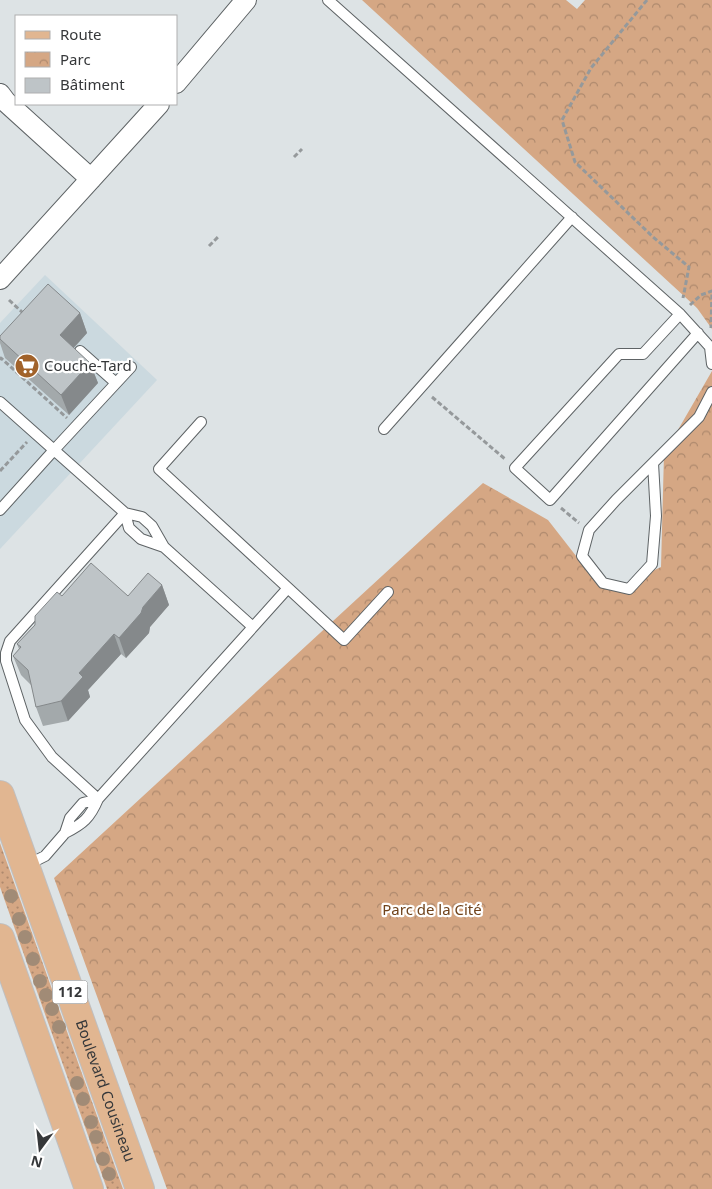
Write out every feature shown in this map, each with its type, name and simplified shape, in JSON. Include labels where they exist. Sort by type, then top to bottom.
[{"type":"main road","name":"Boulevard Cousineau","points":[[0,795],[140,1189]]},
{"type":"main road","points":[[0,938],[89,1189]]},
{"type":"street","points":[[178,81],[246,0]]},
{"type":"street","points":[[0,94],[6,102],[91,179]]},
{"type":"street","points":[[0,279],[158,105]]},
{"type":"lane","points":[[328,0],[680,314],[710,347],[712,364]]},
{"type":"lane","points":[[384,430],[572,217]]},
{"type":"lane","points":[[680,314],[643,354],[619,354],[515,468],[550,500],[698,333]]},
{"type":"lane","points":[[80,351],[116,383]]},
{"type":"lane","points":[[0,510],[131,367]]},
{"type":"lane","points":[[653,463],[656,516],[652,564],[629,589],[603,583],[582,556],[588,530],[653,463],[699,417],[712,392]]},
{"type":"lane","points":[[0,402],[124,513],[129,528],[141,539],[164,547]]},
{"type":"lane","points":[[201,422],[159,469],[344,640],[388,592]]},
{"type":"lane","points":[[124,513],[142,516],[152,526],[164,547],[253,627]]},
{"type":"lane","points":[[98,799],[52,757],[25,720],[7,668],[6,653],[10,641],[124,513]]},
{"type":"lane","points":[[25,865],[45,856],[65,833],[80,826],[92,812],[98,799],[288,588]]},
{"type":"path","points":[[647,0],[591,68],[562,120],[574,162],[653,237],[690,267],[680,314]]},
{"type":"path","points":[[294,157],[302,149]]},
{"type":"path","points":[[209,246],[219,236]]},
{"type":"path","points":[[680,314],[701,295],[712,291],[710,347]]},
{"type":"path","points":[[9,300],[27,317]]},
{"type":"path","points":[[8,351],[0,359],[21,374],[68,419]]},
{"type":"path","points":[[421,387],[515,468]]},
{"type":"path","points":[[0,471],[27,442]]},
{"type":"path","points":[[550,500],[588,530]]},
{"type":"shaded area","points":[[45,275],[157,380],[0,549],[0,323]]},
{"type":"green space","points":[[362,0],[566,0],[577,9],[585,0],[712,0],[712,329],[697,308]]},
{"type":"green space","name":"Parc de la Cité","points":[[712,371],[712,1189],[167,1189],[54,878],[483,483],[548,520],[587,570],[616,588],[661,567],[664,454]]},
{"type":"green space","points":[[0,843],[123,1189],[107,1189],[0,887]]},
{"type":"building","points":[[48,284],[80,313],[60,335],[90,363],[61,395],[0,339],[0,336]]},
{"type":"building","points":[[91,563],[128,596],[148,573],[162,585],[119,638],[114,634],[79,673],[83,677],[61,701],[36,707],[28,670],[13,656],[21,647],[17,644],[35,625],[35,616],[57,592],[62,596]]},
{"type":"place","name":"Couche-Tard","points":[[27,366]]}]
